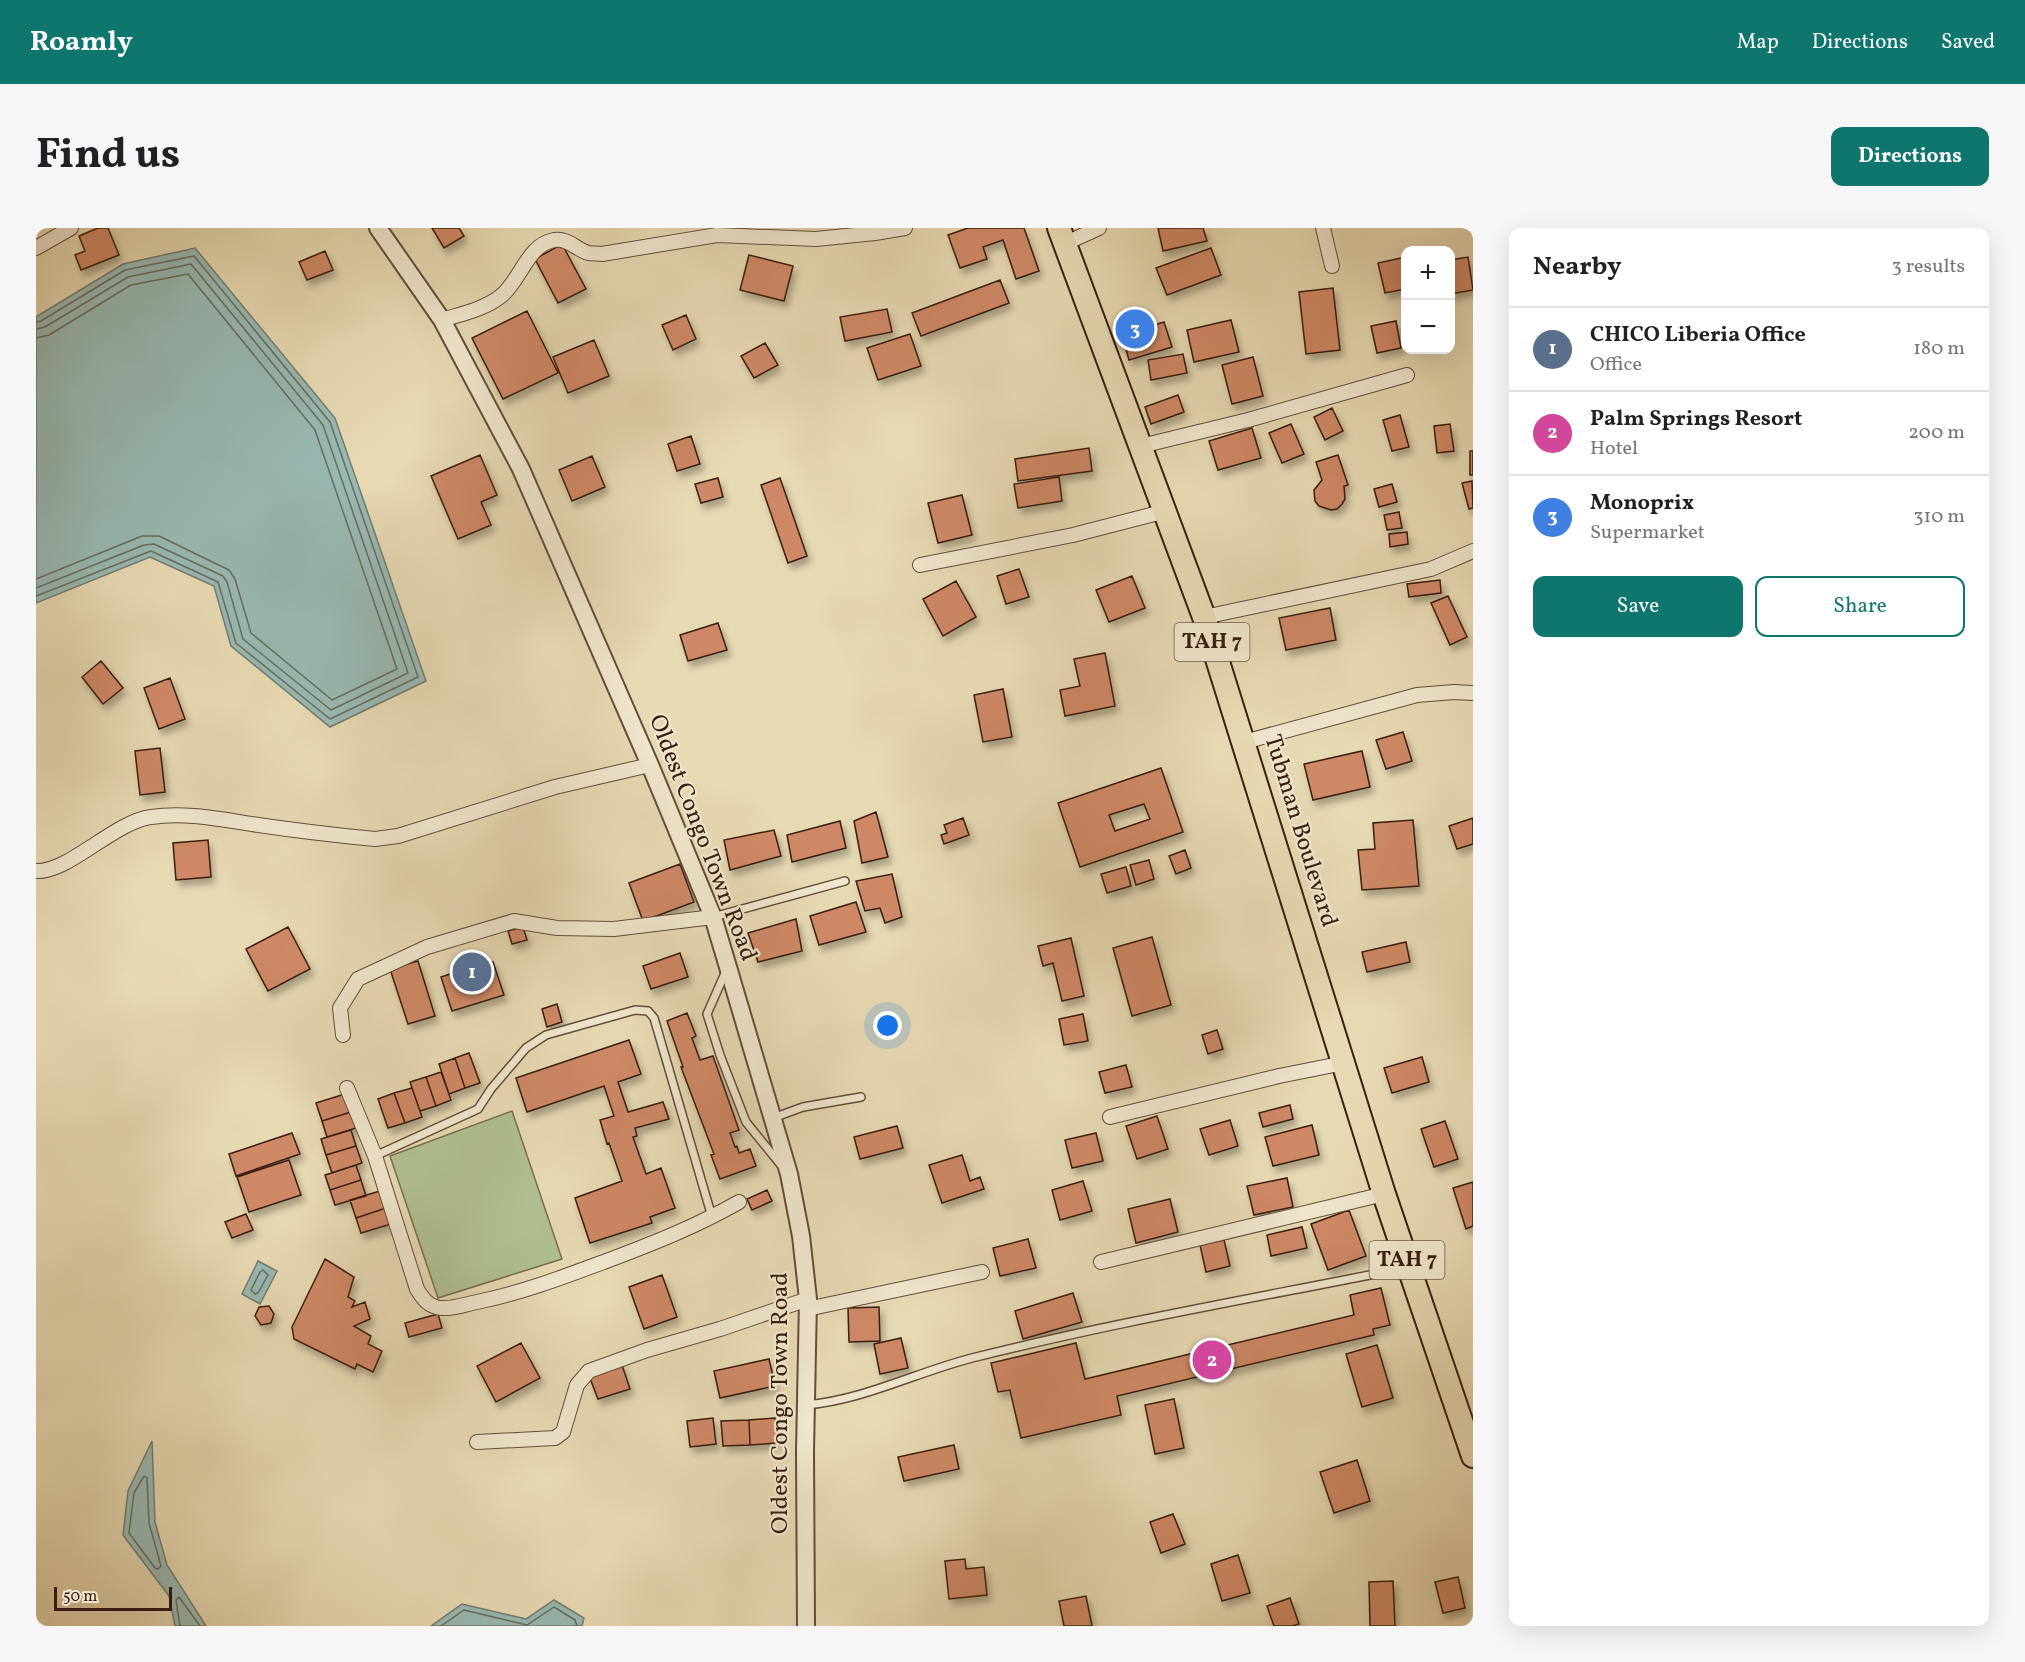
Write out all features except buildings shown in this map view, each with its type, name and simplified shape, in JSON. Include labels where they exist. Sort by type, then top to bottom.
[{"type":"highway","name":"Tubman Boulevard","points":[[1062,236],[1204,617],[1384,1194],[1473,1456]]},
{"type":"street","points":[[36,248],[71,228]]},
{"type":"street","name":"Oldest Congo Town Road","points":[[378,228],[441,320],[521,469],[650,765],[713,917],[789,1174],[801,1236],[808,1304],[806,1626]]},
{"type":"street","points":[[441,320],[478,308],[500,296],[514,283],[533,252],[546,242],[557,240],[569,242],[589,253],[602,254],[717,235],[816,239],[905,228]]},
{"type":"street","points":[[1062,236],[1099,228]]},
{"type":"street","points":[[1323,228],[1332,266]]},
{"type":"street","points":[[1141,446],[1248,420],[1407,375]]},
{"type":"street","points":[[920,566],[1073,535],[1166,511]]},
{"type":"street","points":[[1204,617],[1431,569],[1473,551]]},
{"type":"street","points":[[1244,742],[1417,695],[1473,693]]},
{"type":"street","points":[[36,871],[65,862],[109,835],[148,817],[175,815],[213,818],[375,839],[398,836],[555,787],[650,765]]},
{"type":"street","points":[[343,1035],[340,1008],[358,979],[427,947],[514,921],[557,928],[614,929],[713,917]]},
{"type":"street","points":[[1110,1118],[1279,1076],[1344,1063]]},
{"type":"street","points":[[347,1088],[375,1156],[417,1289],[424,1301],[434,1306],[444,1308],[513,1293],[665,1238],[739,1202]]},
{"type":"street","points":[[1101,1262],[1384,1194]]},
{"type":"street","points":[[477,1442],[555,1438],[563,1432],[577,1385],[589,1371],[646,1350],[808,1304],[982,1272]]},
{"type":"lane","points":[[713,917],[845,880]]},
{"type":"lane","points":[[728,966],[708,1014],[746,1122],[789,1174]]},
{"type":"lane","points":[[375,1156],[478,1109],[491,1089],[526,1048],[546,1035],[641,1009],[648,1011],[654,1018],[712,1217]]},
{"type":"lane","points":[[773,1118],[803,1107],[861,1097]]},
{"type":"lane","points":[[806,1406],[832,1403],[970,1359],[1090,1331],[1409,1267]]},
{"type":"green space","points":[[512,1111],[562,1259],[438,1298],[390,1156]]},
{"type":"water","points":[[195,248],[335,418],[426,681],[330,727],[231,646],[214,586],[150,557],[36,603],[36,317],[123,264]]},
{"type":"water","points":[[258,1261],[277,1271],[260,1304],[242,1294]]},
{"type":"water","points":[[152,1441],[155,1522],[167,1565],[206,1626],[175,1626],[169,1596],[123,1535],[128,1491]]},
{"type":"water","points":[[554,1600],[584,1618],[582,1626],[431,1626],[462,1604],[526,1619]]},
{"type":"place","name":"Monoprix","points":[[1135,329]]},
{"type":"place","name":"CHICO Liberia Office","points":[[472,972]]},
{"type":"place","name":"Palm Springs Resort","points":[[1212,1360]]}]
